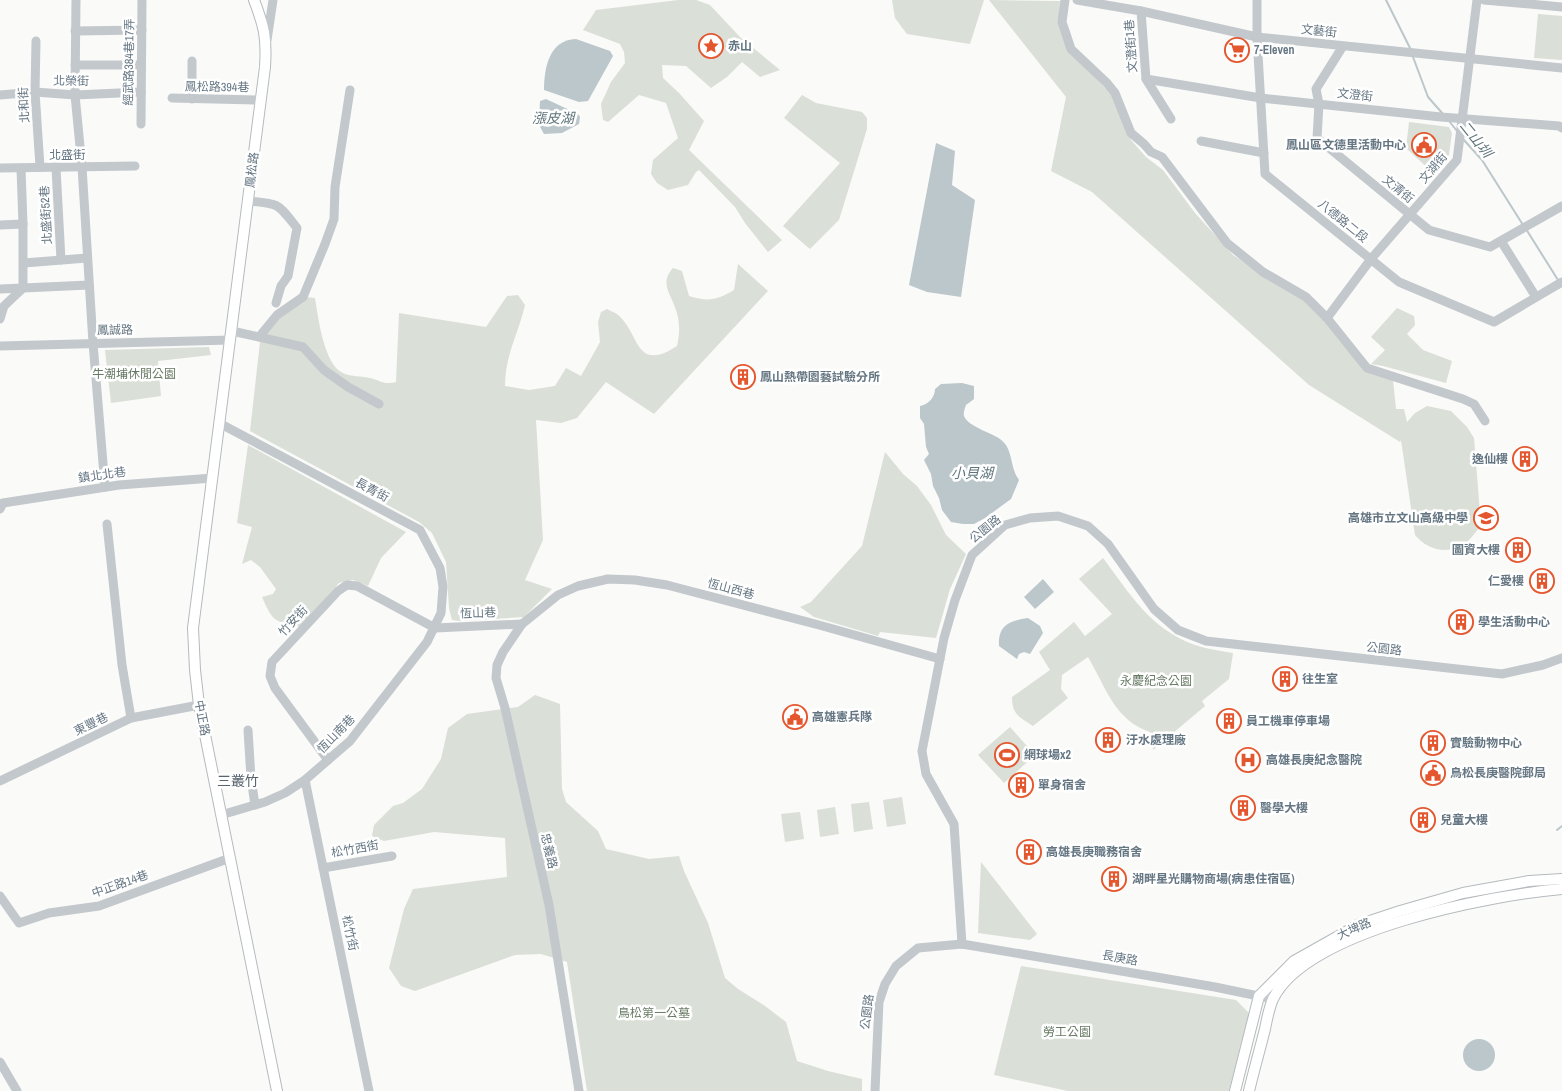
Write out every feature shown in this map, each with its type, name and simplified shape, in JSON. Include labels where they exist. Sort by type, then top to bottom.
[{"type":"main road","points":[[254,0],[264,25],[266,42]]},
{"type":"main road","name":"鳳松路","points":[[232,336],[261,100],[266,42]]},
{"type":"main road","name":"中正路","points":[[232,336],[193,628],[195,670],[198,706],[222,815],[277,1091]]},
{"type":"main road","name":"大埤路","points":[[1259,996],[1294,961],[1358,925],[1463,893],[1529,880],[1562,879]]},
{"type":"main road","name":"大埤路","points":[[1248,1091],[1273,1000],[1283,985],[1305,965],[1334,946],[1363,934],[1433,912],[1524,892],[1562,889]]},
{"type":"main road","points":[[1235,1091],[1259,996]]},
{"type":"street","points":[[76,0],[75,94],[82,167],[92,343],[105,487]]},
{"type":"street","name":"經武路384巷17弄","points":[[141,124],[142,0]]},
{"type":"street","name":"鳳松路","points":[[266,42],[273,0]]},
{"type":"street","points":[[1065,0],[1062,22],[1071,50],[1107,83],[1115,94],[1130,133],[1151,152],[1162,158],[1227,243],[1263,272],[1306,297],[1327,318],[1367,368],[1464,399],[1474,404],[1484,421]]},
{"type":"street","name":"文藝街","points":[[1077,0],[1141,11],[1257,37],[1562,68]]},
{"type":"street","name":"八德路二段","points":[[1257,0],[1257,37],[1265,174],[1399,282],[1494,322],[1560,283]]},
{"type":"street","name":"文湖街","points":[[1327,318],[1371,260],[1457,160],[1477,0]]},
{"type":"street","points":[[1484,0],[1562,6]]},
{"type":"street","name":"文澄街1巷","points":[[1141,11],[1146,79]]},
{"type":"street","points":[[75,31],[142,30]]},
{"type":"street","name":"北和街","points":[[36,41],[35,92],[40,167]]},
{"type":"street","name":"文清街","points":[[1343,46],[1316,89],[1319,104],[1317,138],[1429,230],[1490,247],[1562,206]]},
{"type":"street","points":[[192,61],[192,99]]},
{"type":"street","points":[[75,65],[142,65]]},
{"type":"street","points":[[1146,79],[1171,119]]},
{"type":"street","name":"文澄街","points":[[1146,79],[1261,98],[1445,117],[1559,126],[1562,128]]},
{"type":"street","points":[[259,336],[277,315],[303,297],[325,244],[334,219],[335,187],[350,90]]},
{"type":"street","name":"北榮街","points":[[0,95],[35,92],[75,94],[141,92]]},
{"type":"street","name":"鳳松路394巷","points":[[172,98],[261,100]]},
{"type":"street","points":[[1201,141],[1264,153]]},
{"type":"street","name":"北盛街","points":[[0,168],[135,166]]},
{"type":"street","name":"北盛街52巷","points":[[56,168],[61,260]]},
{"type":"street","points":[[0,319],[4,306],[22,288],[24,263],[21,169]]},
{"type":"street","points":[[248,201],[274,204],[284,210],[296,228],[288,276],[281,286],[276,303]]},
{"type":"street","points":[[0,225],[23,224]]},
{"type":"street","points":[[1500,242],[1536,297]]},
{"type":"street","points":[[24,263],[87,258]]},
{"type":"street","points":[[0,289],[89,285]]},
{"type":"street","name":"鳳誠路","points":[[0,346],[259,336],[303,347],[324,370],[348,387],[379,404]]},
{"type":"street","name":"長青街","points":[[219,423],[420,530],[440,568],[443,587],[440,613],[435,628]]},
{"type":"street","name":"鎮北北巷","points":[[1,504],[105,487],[213,478]]},
{"type":"street","name":"公園路","points":[[875,1091],[879,1002],[885,984],[896,966],[918,948],[962,944],[954,824],[926,774],[922,751],[944,638],[955,600],[972,555],[1005,525],[1030,518],[1058,516],[1088,526],[1108,544],[1154,609],[1178,630],[1206,641],[1502,674],[1543,665],[1562,658]]},
{"type":"street","points":[[106,524],[122,665],[131,718]]},
{"type":"street","name":"恆山西巷","points":[[522,624],[558,595],[578,586],[608,579],[635,580],[667,585],[940,659]]},
{"type":"street","name":"竹安街","points":[[328,760],[275,688],[270,676],[272,662],[338,591],[347,585],[357,586],[435,628]]},
{"type":"street","name":"恆山巷","points":[[435,628],[522,624]]},
{"type":"street","name":"忠義路","points":[[522,624],[503,652],[496,678],[505,708],[549,905],[579,1091]]},
{"type":"street","name":"恆山南巷","points":[[222,815],[285,793],[306,780],[350,741],[435,628]]},
{"type":"street","name":"東豐巷","points":[[0,781],[131,718],[198,706]]},
{"type":"street","points":[[248,730],[254,805]]},
{"type":"street","name":"松竹街","points":[[306,780],[369,1091]]},
{"type":"street","name":"松竹西街","points":[[324,868],[392,856]]},
{"type":"street","name":"中正路14巷","points":[[0,896],[19,923],[49,913],[99,906],[230,858]]},
{"type":"street","name":"長庚路","points":[[962,944],[1207,985],[1273,1000]]},
{"type":"street","points":[[0,1062],[17,1091]]},
{"type":"green space","points":[[678,0],[696,0],[710,5],[740,37],[780,70],[760,77],[742,62],[727,77],[711,88],[686,66],[662,65],[663,78],[704,121],[689,150],[782,240],[768,252],[735,207],[699,170],[688,185],[668,190],[657,183],[651,174],[653,160],[678,138],[666,103],[639,95],[608,122],[603,120],[601,104],[611,82],[625,63],[624,52],[620,44],[583,30],[596,10]]},
{"type":"green space","points":[[892,0],[984,0],[970,44],[907,34],[895,18]]},
{"type":"green space","points":[[989,0],[1060,1],[1059,22],[1068,49],[1111,94],[1131,140],[1146,157],[1163,170],[1195,213],[1233,255],[1318,311],[1365,370],[1393,380],[1396,409],[1404,409],[1407,422],[1415,413],[1427,406],[1451,411],[1467,427],[1474,438],[1481,526],[1465,544],[1452,549],[1438,549],[1425,544],[1415,535],[1401,440],[1400,442],[1309,385],[1092,192],[1051,171],[1066,97]]},
{"type":"green space","points":[[1538,14],[1562,16],[1562,60],[1534,58]]},
{"type":"green space","points":[[802,95],[816,103],[862,112],[867,118],[867,129],[839,220],[810,249],[783,226],[840,163],[784,118]]},
{"type":"green space","points":[[1409,122],[1449,127],[1452,133],[1449,155],[1432,172],[1406,148]]},
{"type":"green space","points":[[738,264],[768,291],[654,414],[606,382],[577,418],[561,423],[536,420],[543,540],[525,580],[552,589],[524,617],[452,620],[449,608],[446,562],[432,533],[419,522],[250,431],[260,342],[282,313],[306,297],[315,298],[323,340],[331,361],[336,368],[346,374],[388,383],[396,382],[399,313],[486,327],[507,296],[518,295],[525,305],[509,355],[505,386],[529,390],[555,386],[566,368],[581,376],[600,342],[598,322],[601,312],[607,309],[617,314],[624,322],[645,353],[653,355],[663,353],[677,346],[679,323],[666,284],[669,273],[673,268],[682,271],[689,296],[713,299],[734,290]]},
{"type":"green space","points":[[1397,308],[1414,316],[1415,325],[1407,334],[1423,350],[1452,361],[1446,383],[1371,364],[1385,350],[1371,337]]},
{"type":"green space","name":"牛潮埔休閒公園","points":[[209,347],[211,355],[158,361],[161,396],[111,403],[105,350]]},
{"type":"green space","points":[[248,445],[406,532],[381,558],[368,586],[353,580],[339,583],[300,627],[279,621],[272,616],[262,597],[273,594],[276,589],[260,567],[251,560],[242,564],[252,527],[237,523]]},
{"type":"green space","points":[[885,452],[903,474],[917,486],[931,505],[946,535],[966,554],[950,589],[936,638],[880,632],[878,636],[814,617],[800,607],[811,602],[862,546]]},
{"type":"green space","name":"永慶紀念公園","points":[[1103,558],[1142,609],[1165,629],[1195,645],[1233,653],[1229,679],[1202,701],[1205,706],[1153,750],[1152,733],[1139,727],[1120,712],[1088,657],[1062,675],[1061,689],[1068,698],[1033,726],[1021,718],[1013,708],[1012,697],[1050,670],[1039,652],[1074,622],[1085,636],[1112,614],[1079,579]]},
{"type":"green space","name":"鳥松第一公墓","points":[[535,695],[560,704],[562,789],[566,802],[598,831],[606,849],[649,859],[679,856],[708,923],[725,978],[786,1022],[797,1061],[862,1079],[862,1091],[587,1091],[567,962],[541,954],[515,955],[415,991],[401,986],[389,968],[404,909],[413,889],[507,877],[505,838],[434,832],[384,841],[372,836],[374,825],[393,806],[403,803],[422,789],[441,759],[448,728],[467,714],[518,707]]},
{"type":"green space","name":"網球場x2","points":[[1010,727],[1035,755],[1004,783],[978,755]]},
{"type":"green space","points":[[902,797],[906,824],[887,827],[883,800]]},
{"type":"green space","points":[[869,802],[873,829],[854,832],[851,804]]},
{"type":"green space","points":[[835,807],[839,834],[820,837],[817,810]]},
{"type":"green space","points":[[800,812],[804,839],[785,842],[781,814]]},
{"type":"green space","points":[[981,862],[1037,934],[1030,940],[978,933]]},
{"type":"green space","name":"勞工公園","points":[[1021,966],[1236,1000],[1249,1013],[1229,1091],[1068,1091],[994,1075]]},
{"type":"water","points":[[576,39],[610,51],[613,56],[588,101],[579,102],[544,90],[547,64],[554,50],[560,44]]},
{"type":"water","name":"漲皮湖","points":[[546,99],[578,114],[580,117],[579,124],[562,133],[544,134],[539,125],[540,101]]},
{"type":"water","points":[[936,143],[955,151],[952,185],[975,200],[961,297],[927,292],[909,285]]},
{"type":"water","name":"小貝湖","points":[[962,383],[974,386],[974,399],[966,405],[964,410],[966,420],[1004,443],[1010,453],[1019,480],[1011,499],[974,524],[951,522],[942,510],[933,486],[931,474],[924,460],[929,454],[926,447],[924,424],[920,418],[920,406],[930,400],[934,395],[935,389],[941,384]]},
{"type":"water","points":[[1043,579],[1054,592],[1035,609],[1024,597]]},
{"type":"water","points":[[1028,618],[1040,626],[1043,633],[1030,654],[1024,652],[1019,654],[1017,659],[999,646],[1000,633],[1006,625]]},
{"type":"water","points":[[1479,1039],[1491,1043],[1495,1055],[1491,1067],[1479,1071],[1467,1067],[1463,1055],[1467,1043]]},
{"type":"waterway","name":"二山圳","points":[[1386,0],[1411,50]]},
{"type":"waterway","name":"二山圳","points":[[1413,57],[1428,97],[1443,114]]},
{"type":"waterway","name":"二山圳","points":[[1449,121],[1457,131]]},
{"type":"waterway","name":"二山圳","points":[[1463,139],[1482,160],[1523,225]]},
{"type":"waterway","name":"二山圳","points":[[1526,229],[1558,280]]},
{"type":"waterway","name":"二山圳","points":[[1557,830],[1562,826]]},
{"type":"place","name":"赤山","points":[[711,46]]},
{"type":"place","name":"7-Eleven","points":[[1237,50]]},
{"type":"place","name":"鳳山區文德里活動中心","points":[[1424,145]]},
{"type":"place","name":"鳳山熱帶園藝試驗分所","points":[[743,377]]},
{"type":"place","name":"逸仙樓","points":[[1525,459]]},
{"type":"place","name":"高雄市立文山高級中學","points":[[1486,518]]},
{"type":"place","name":"圖資大樓","points":[[1518,550]]},
{"type":"place","name":"仁愛樓","points":[[1542,581]]},
{"type":"place","name":"學生活動中心","points":[[1461,622]]},
{"type":"place","name":"往生室","points":[[1285,679]]},
{"type":"place","name":"高雄憲兵隊","points":[[795,717]]},
{"type":"place","name":"員工機車停車場","points":[[1229,721]]},
{"type":"place","name":"汙水處理廠","points":[[1108,740]]},
{"type":"place","name":"實驗動物中心","points":[[1433,743]]},
{"type":"place","name":"網球場x2","points":[[1007,755]]},
{"type":"place","name":"高雄長庚紀念醫院","points":[[1248,760]]},
{"type":"place","name":"鳥松長庚醫院郵局","points":[[1433,773]]},
{"type":"place","name":"單身宿舍","points":[[1021,785]]},
{"type":"place","name":"醫學大樓","points":[[1243,808]]},
{"type":"place","name":"兒童大樓","points":[[1423,820]]},
{"type":"place","name":"高雄長庚職務宿舍","points":[[1029,852]]},
{"type":"place","name":"湖畔星光購物商場(病患住宿區)","points":[[1114,879]]},
{"type":"district","name":"三叢竹","points":[[238,781]]}]
